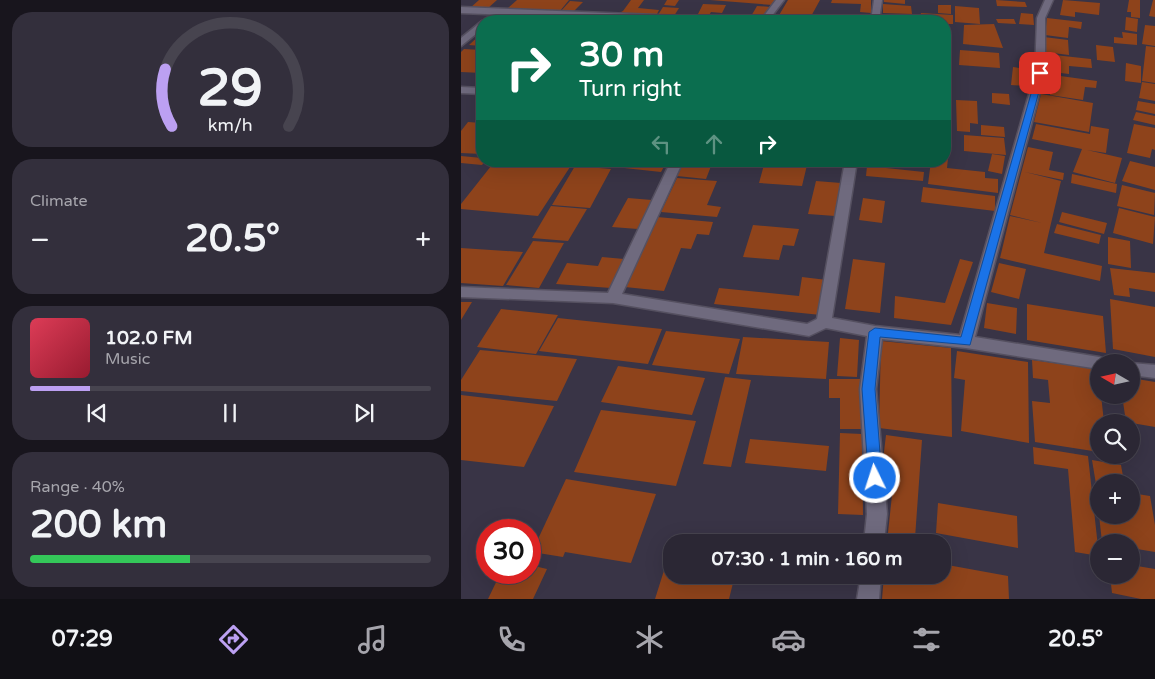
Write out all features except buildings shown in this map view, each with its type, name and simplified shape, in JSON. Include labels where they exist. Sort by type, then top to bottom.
[{"type":"street","points":[[492,15],[508,0]]},
{"type":"street","points":[[770,15],[781,0]]},
{"type":"street","points":[[876,15],[878,0]]},
{"type":"street","points":[[966,342],[1040,73],[1041,18],[1049,0]]},
{"type":"street","points":[[461,10],[589,15]]},
{"type":"street","points":[[461,42],[476,29]]},
{"type":"street","points":[[461,90],[476,91]]},
{"type":"street","points":[[613,298],[674,167]]},
{"type":"street","points":[[824,322],[850,167]]},
{"type":"street","points":[[461,292],[613,298],[809,330],[824,322],[875,332],[966,342],[1090,363]]},
{"type":"street","points":[[875,332],[868,389],[877,514],[875,534]]},
{"type":"street","points":[[1140,370],[1155,372]]},
{"type":"street","points":[[868,599],[870,584]]},
{"type":"route","points":[[875,478],[868,389],[875,332],[966,342],[1040,73]]}]
